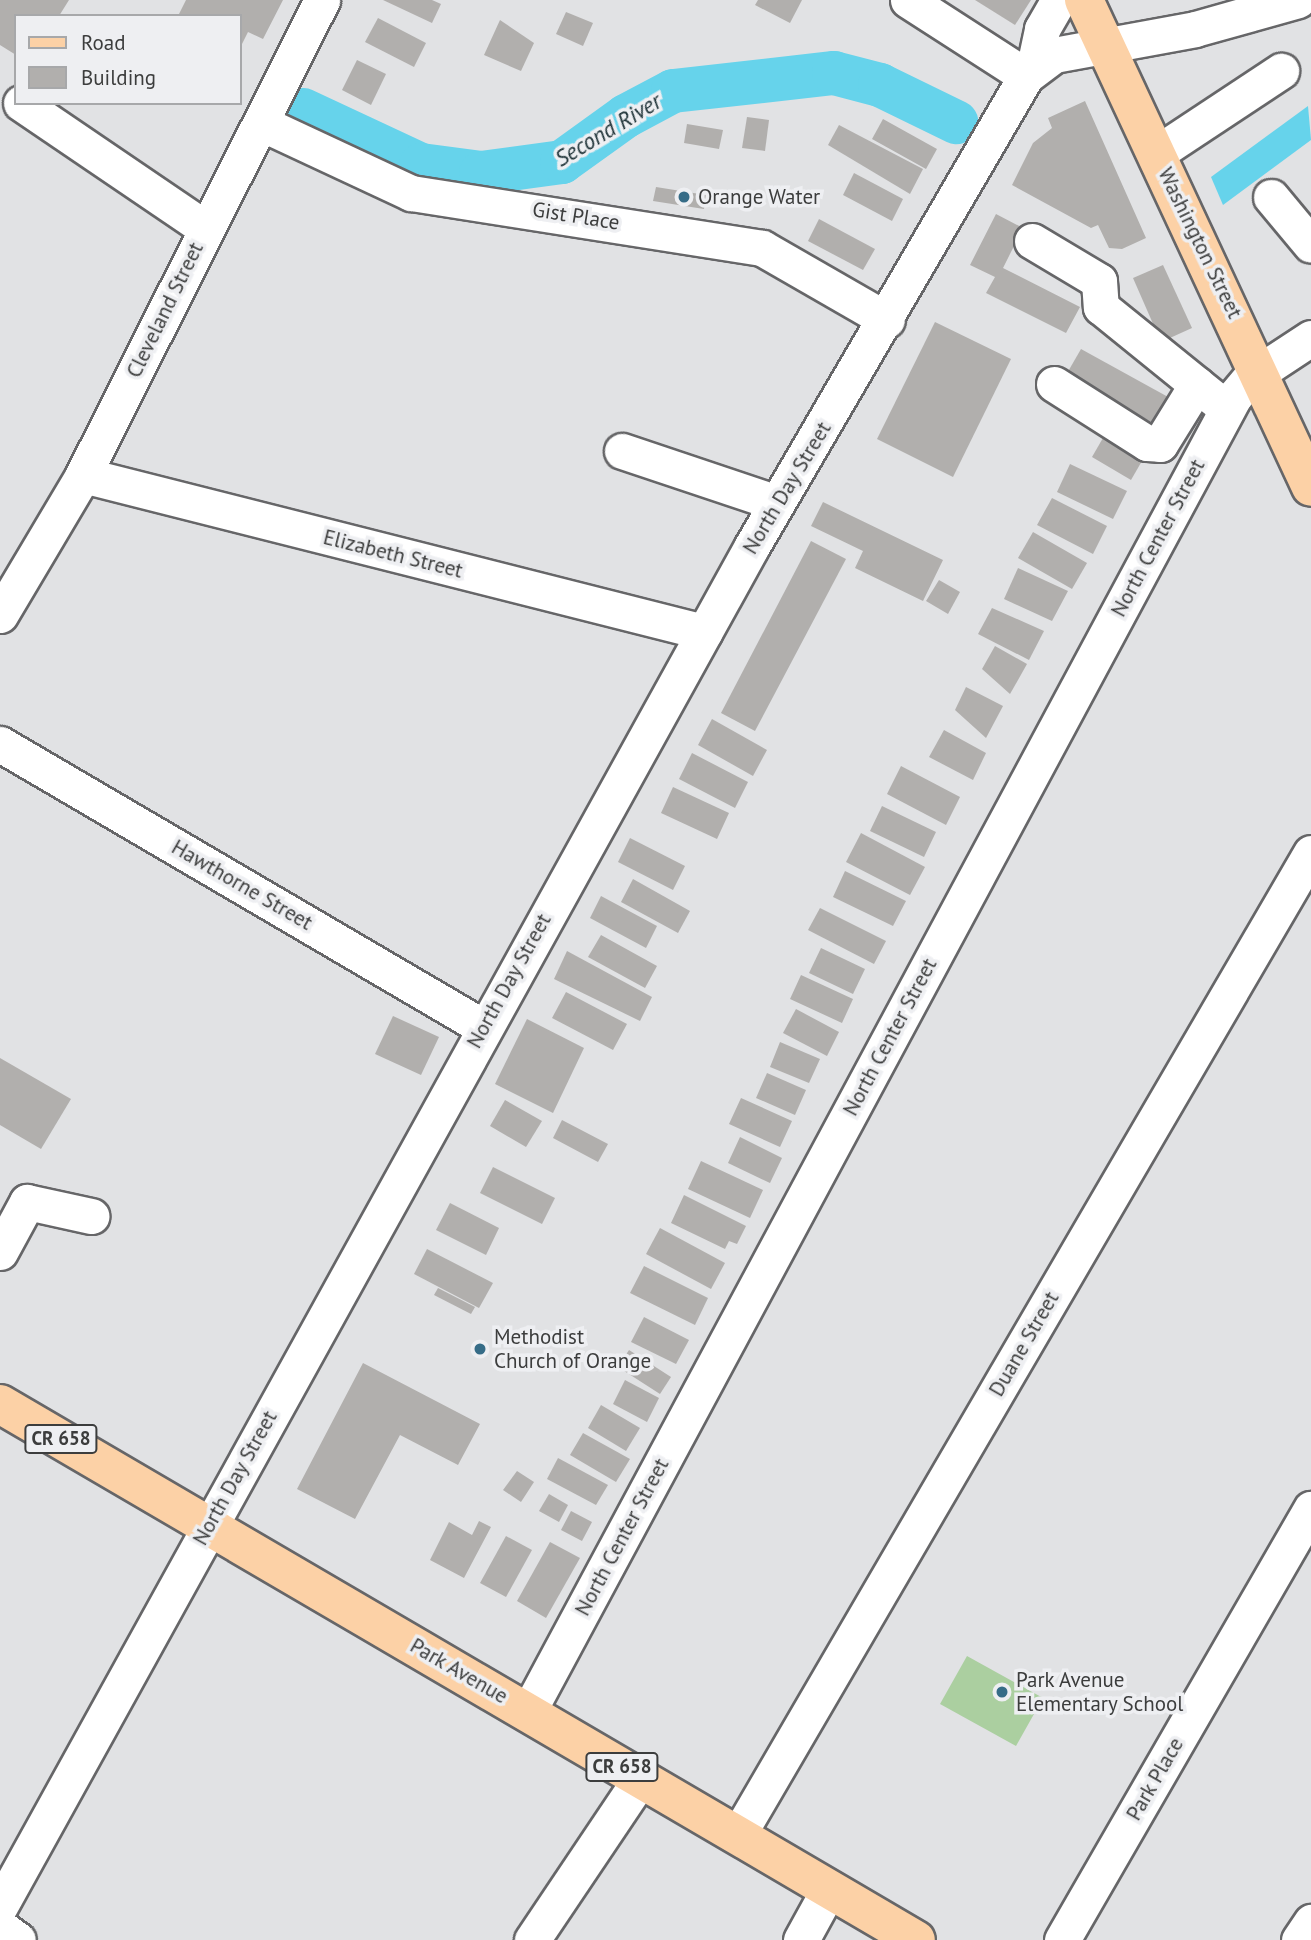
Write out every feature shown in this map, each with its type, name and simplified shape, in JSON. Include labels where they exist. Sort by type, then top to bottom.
[{"type":"main road","name":"Washington Street","points":[[1084,0],[1262,371],[1311,487]]},
{"type":"main road","name":"Park Avenue","points":[[0,1404],[916,1940]]},
{"type":"street","name":"Cleveland Street","points":[[0,615],[83,475],[322,0]]},
{"type":"street","points":[[908,0],[1030,71],[1054,55],[1223,23],[1298,0]]},
{"type":"street","name":"North Day Street","points":[[0,1906],[483,1027],[704,632],[1030,71],[1042,29],[1059,0]]},
{"type":"street","points":[[1157,153],[1281,72]]},
{"type":"street","points":[[23,105],[205,228]]},
{"type":"street","name":"Gist Place","points":[[261,123],[411,193],[762,248],[887,320]]},
{"type":"street","points":[[1271,197],[1311,245]]},
{"type":"street","points":[[1032,241],[1099,281],[1101,307],[1227,409]]},
{"type":"street","name":"North Center Street","points":[[528,1712],[1227,409],[1262,371],[1311,338]]},
{"type":"street","points":[[1054,384],[1147,443],[1160,444],[1197,384]]},
{"type":"street","points":[[622,451],[777,503]]},
{"type":"street","name":"Elizabeth Street","points":[[83,475],[704,632]]},
{"type":"street","name":"Hawthorne Street","points":[[0,744],[483,1027]]},
{"type":"street","name":"Duane Street","points":[[738,1835],[1311,853]]},
{"type":"street","points":[[0,1252],[27,1202],[91,1216]]},
{"type":"street","name":"Park Place","points":[[1062,1940],[1311,1509]]},
{"type":"street","points":[[533,1940],[640,1778]]},
{"type":"street","points":[[801,1940],[829,1889]]},
{"type":"street","points":[[1299,1940],[1311,1922]]},
{"type":"street","points":[[0,1927],[18,1940]]},
{"type":"green space","points":[[967,1656],[1043,1698],[1016,1746],[940,1704]]},
{"type":"water","points":[[1308,106],[1311,140],[1223,205],[1211,177]]},
{"type":"building","points":[[0,0],[69,0],[60,14],[14,14],[14,54],[0,45]]},
{"type":"building","points":[[186,0],[283,0],[263,39],[248,32],[242,44],[242,14],[179,14]]},
{"type":"building","points":[[383,0],[432,0],[441,4],[432,23]]},
{"type":"building","points":[[758,0],[802,0],[790,23],[755,5]]},
{"type":"building","points":[[975,0],[1031,0],[1015,25]]},
{"type":"building","points":[[566,12],[593,23],[583,46],[556,34]]},
{"type":"building","points":[[378,18],[426,43],[414,67],[365,42]]},
{"type":"building","points":[[500,20],[534,43],[521,71],[484,55]]},
{"type":"building","points":[[357,60],[386,74],[371,105],[342,90]]},
{"type":"building","points":[[1085,101],[1146,238],[1122,249],[1109,248],[1098,225],[1091,228],[1012,185],[1033,143],[1052,128],[1048,118]]},
{"type":"building","points":[[747,117],[769,120],[765,151],[742,148]]},
{"type":"building","points":[[883,119],[937,149],[926,169],[872,139]]},
{"type":"building","points":[[687,124],[723,130],[719,149],[684,143]]},
{"type":"building","points":[[839,125],[923,169],[910,194],[828,145]]},
{"type":"building","points":[[854,173],[903,199],[892,221],[843,195]]},
{"type":"building","points":[[656,187],[706,195],[704,209],[653,201]]},
{"type":"building","points":[[996,214],[1023,228],[1003,268],[1080,307],[1066,333],[986,293],[995,277],[970,265]]},
{"type":"building","points":[[819,219],[875,249],[863,270],[808,241]]},
{"type":"building","points":[[1163,265],[1192,328],[1161,342],[1133,278]]},
{"type":"building","points":[[935,322],[1011,359],[953,477],[877,439]]},
{"type":"building","points":[[1081,349],[1179,403],[1164,429],[1066,375]]},
{"type":"building","points":[[1107,431],[1146,454],[1131,480],[1092,457]]},
{"type":"building","points":[[1070,464],[1127,491],[1113,519],[1057,492]]},
{"type":"building","points":[[1052,498],[1107,526],[1093,554],[1037,525]]},
{"type":"building","points":[[823,502],[943,560],[923,601],[855,568],[863,551],[811,526]]},
{"type":"building","points":[[1033,532],[1087,563],[1072,589],[1018,558]]},
{"type":"building","points":[[811,541],[846,559],[755,731],[721,713]]},
{"type":"building","points":[[1018,568],[1068,591],[1052,621],[1004,599]]},
{"type":"building","points":[[939,580],[960,592],[948,614],[926,601]]},
{"type":"building","points":[[992,608],[1044,631],[1029,660],[978,634]]},
{"type":"building","points":[[995,646],[1027,664],[1010,694],[982,669]]},
{"type":"building","points":[[966,687],[1003,706],[986,738],[955,710]]},
{"type":"building","points":[[712,719],[767,750],[753,776],[698,745]]},
{"type":"building","points":[[944,730],[986,753],[973,780],[929,757]]},
{"type":"building","points":[[692,753],[748,782],[735,808],[679,779]]},
{"type":"building","points":[[901,766],[960,797],[946,825],[887,794]]},
{"type":"building","points":[[673,787],[729,813],[717,839],[661,813]]},
{"type":"building","points":[[882,806],[936,832],[924,857],[870,831]]},
{"type":"building","points":[[861,833],[925,867],[910,895],[846,862]]},
{"type":"building","points":[[630,838],[685,866],[673,890],[618,862]]},
{"type":"building","points":[[845,871],[906,901],[893,926],[833,897]]},
{"type":"building","points":[[633,879],[690,911],[678,933],[621,902]]},
{"type":"building","points":[[601,896],[657,926],[646,948],[590,918]]},
{"type":"building","points":[[820,908],[886,941],[874,964],[808,930]]},
{"type":"building","points":[[601,935],[657,966],[645,988],[588,957]]},
{"type":"building","points":[[821,948],[865,969],[853,994],[809,973]]},
{"type":"building","points":[[567,951],[652,997],[640,1021],[554,979]]},
{"type":"building","points":[[801,975],[853,999],[842,1023],[790,999]]},
{"type":"building","points":[[566,992],[627,1024],[613,1050],[552,1018]]},
{"type":"building","points":[[796,1009],[839,1032],[827,1056],[783,1033]]},
{"type":"building","points":[[393,1016],[439,1037],[421,1075],[375,1054]]},
{"type":"building","points":[[527,1019],[584,1048],[553,1113],[495,1084]]},
{"type":"building","points":[[780,1042],[820,1059],[809,1083],[770,1067]]},
{"type":"building","points":[[0,1058],[71,1099],[41,1149],[0,1125]]},
{"type":"building","points":[[767,1073],[806,1090],[795,1115],[756,1098]]},
{"type":"building","points":[[741,1098],[792,1121],[780,1147],[729,1124]]},
{"type":"building","points":[[505,1100],[542,1121],[526,1147],[490,1126]]},
{"type":"building","points":[[562,1120],[608,1144],[598,1162],[553,1138]]},
{"type":"building","points":[[740,1137],[782,1158],[770,1183],[728,1163]]},
{"type":"building","points":[[701,1161],[763,1190],[750,1218],[688,1189]]},
{"type":"building","points":[[493,1167],[555,1198],[542,1224],[480,1193]]},
{"type":"building","points":[[684,1195],[746,1226],[737,1244],[729,1241],[725,1249],[671,1223]]},
{"type":"building","points":[[450,1203],[499,1228],[486,1255],[436,1230]]},
{"type":"building","points":[[660,1228],[725,1263],[711,1289],[646,1254]]},
{"type":"building","points":[[427,1249],[493,1283],[479,1308],[414,1274]]},
{"type":"building","points":[[644,1266],[708,1298],[695,1325],[630,1293]]},
{"type":"building","points":[[438,1288],[475,1307],[471,1314],[434,1295]]},
{"type":"building","points":[[644,1317],[689,1340],[676,1364],[631,1342]]},
{"type":"building","points":[[629,1350],[671,1377],[660,1394],[618,1367]]},
{"type":"building","points":[[363,1363],[480,1424],[458,1465],[400,1435],[355,1519],[297,1489]]},
{"type":"building","points":[[625,1380],[659,1398],[647,1422],[613,1404]]},
{"type":"building","points":[[601,1405],[640,1428],[626,1451],[588,1428]]},
{"type":"building","points":[[583,1433],[630,1459],[616,1482],[570,1455]]},
{"type":"building","points":[[558,1458],[608,1485],[596,1505],[547,1479]]},
{"type":"building","points":[[517,1471],[534,1482],[521,1502],[503,1490]]},
{"type":"building","points":[[549,1494],[568,1505],[559,1522],[539,1511]]},
{"type":"building","points":[[571,1511],[592,1522],[582,1541],[561,1530]]},
{"type":"building","points":[[479,1521],[491,1527],[464,1578],[430,1560],[449,1522],[472,1535]]},
{"type":"building","points":[[506,1536],[532,1550],[506,1597],[480,1583]]},
{"type":"building","points":[[550,1542],[580,1558],[546,1618],[517,1601]]},
{"type":"waterway","name":"Second River","points":[[303,110],[421,165],[481,173],[562,162],[626,116],[673,91],[834,73],[880,85],[956,122]]},
{"type":"place","name":"Orange Water","points":[[684,197]]},
{"type":"place","name":"Methodist Church of Orange","points":[[480,1349]]},
{"type":"place","name":"Park Avenue Elementary School","points":[[1002,1692]]}]
